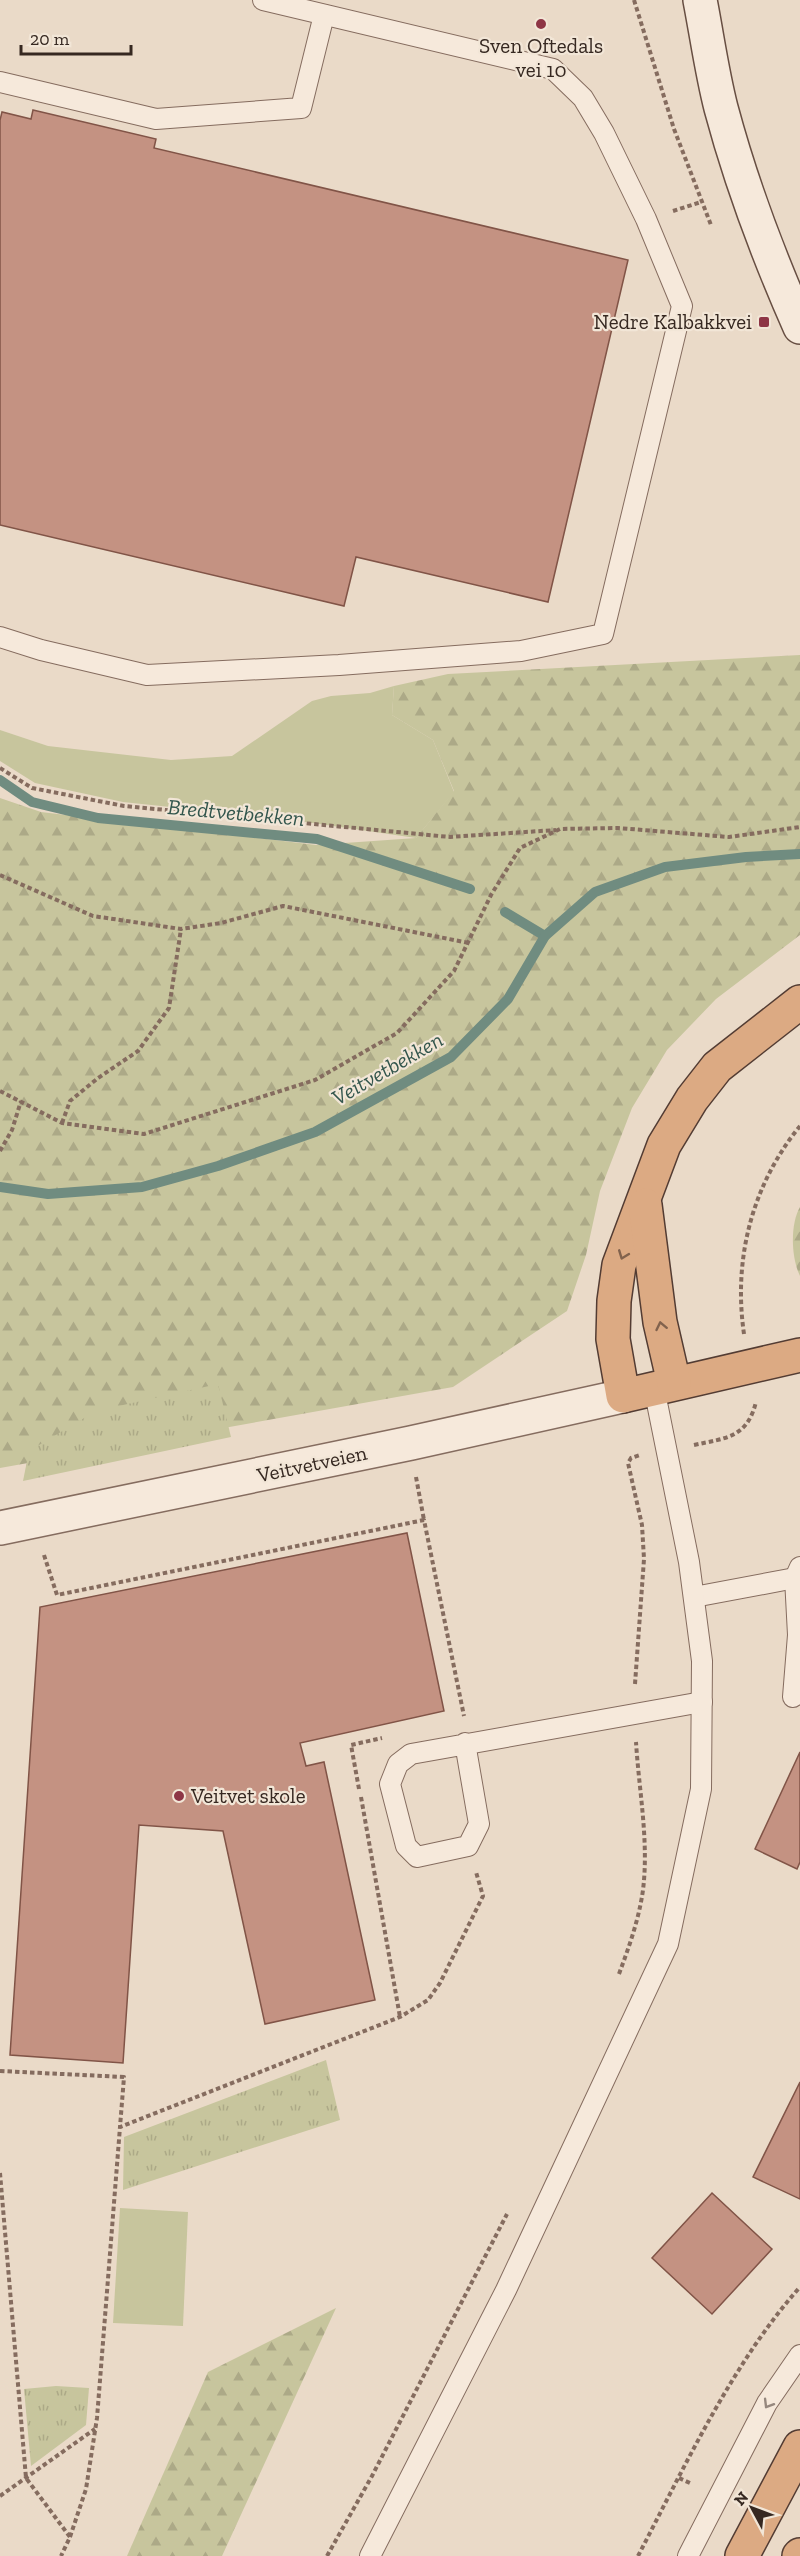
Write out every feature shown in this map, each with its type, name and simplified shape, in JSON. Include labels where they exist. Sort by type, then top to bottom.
[{"type":"highway","points":[[800,1002],[736,1050],[704,1083],[664,1144],[619,1265],[614,1301],[613,1339],[623,1396],[800,1355]]},
{"type":"highway","points":[[644,1201],[660,1322],[664,1386]]},
{"type":"highway","points":[[742,2556],[800,2446]]},
{"type":"street","points":[[700,0],[721,107],[739,167],[773,263],[800,327]]},
{"type":"street","name":"Veitvetveien","points":[[0,1528],[411,1443],[623,1396]]},
{"type":"lane","points":[[0,638],[147,675],[339,665],[520,651],[603,634],[682,306],[646,219],[604,133],[583,98],[553,69],[262,0]]},
{"type":"lane","points":[[0,82],[156,118],[301,108],[324,15]]},
{"type":"lane","points":[[370,2556],[506,2290],[668,1944],[701,1789],[702,1660],[664,1386]]},
{"type":"lane","points":[[694,1597],[798,1572],[798,1635],[793,1697]]},
{"type":"lane","points":[[465,1743],[479,1824],[468,1846],[417,1857],[406,1846],[390,1784],[398,1764],[411,1754],[465,1743],[635,1712],[702,1702]]},
{"type":"lane","points":[[688,2556],[767,2403],[800,2355]]},
{"type":"path","points":[[634,0],[674,129],[711,225]]},
{"type":"path","points":[[0,768],[32,788],[124,806],[450,837],[560,829],[618,828],[729,837],[800,827]]},
{"type":"path","points":[[0,1091],[62,1123],[144,1134],[315,1080],[397,1032],[454,971],[491,895],[520,848],[560,829]]},
{"type":"path","points":[[0,875],[93,916],[181,929],[221,923],[283,906],[469,943]]},
{"type":"path","points":[[62,1123],[70,1101],[98,1078],[138,1052],[169,1008],[181,929]]},
{"type":"path","points":[[0,1151],[14,1123],[21,1101]]},
{"type":"path","points":[[745,1340],[740,1288],[748,1228],[770,1171],[800,1126]]},
{"type":"path","points":[[693,1445],[732,1436],[744,1428],[752,1417],[755,1395]]},
{"type":"path","points":[[618,1977],[633,1935],[643,1890],[645,1842],[635,1712],[637,1631],[644,1559],[642,1526],[628,1461]]},
{"type":"path","points":[[415,1473],[465,1720]]},
{"type":"path","points":[[44,1554],[57,1595],[424,1520]]},
{"type":"path","points":[[385,1738],[351,1745],[400,2017]]},
{"type":"path","points":[[120,2127],[400,2017],[428,2000],[440,1983],[483,1896],[468,1846]]},
{"type":"path","points":[[0,2071],[124,2077],[96,2428],[87,2489],[61,2556]]},
{"type":"path","points":[[0,2173],[26,2478],[70,2537]]},
{"type":"path","points":[[327,2556],[372,2476],[511,2206]]},
{"type":"path","points":[[638,2556],[725,2394],[772,2323],[800,2287]]},
{"type":"path","points":[[0,2496],[96,2428]]},
{"type":"path","points":[[679,2478],[693,2484]]},
{"type":"green space","points":[[800,655],[800,935],[716,999],[667,1050],[632,1108],[600,1191],[586,1255],[567,1311],[453,1387],[0,1468],[0,798],[41,812],[316,845],[416,838],[454,791],[433,740],[392,715],[394,686],[448,674]]},
{"type":"green space","points":[[394,686],[392,715],[433,740],[454,792],[416,838],[285,819],[123,802],[35,783],[0,761],[0,730],[48,746],[171,760],[232,756],[312,701],[331,696],[370,693]]},
{"type":"green space","points":[[800,1207],[800,1276],[795,1260],[793,1232]]},
{"type":"green space","points":[[218,1384],[231,1437],[23,1481],[29,1451],[96,1411]]},
{"type":"green space","points":[[326,2060],[340,2120],[123,2190],[124,2137]]},
{"type":"green space","points":[[120,2208],[188,2212],[183,2326],[113,2323]]},
{"type":"green space","points":[[336,2308],[222,2556],[127,2556],[208,2372]]},
{"type":"green space","points":[[56,2386],[89,2388],[86,2425],[31,2466],[24,2389]]},
{"type":"building","points":[[33,110],[156,139],[154,148],[628,260],[548,602],[356,557],[344,606],[0,525],[0,120],[2,112],[31,119]]},
{"type":"building","name":"Veitvet skole","points":[[407,1533],[444,1711],[300,1743],[306,1766],[324,1762],[375,2000],[265,2024],[223,1831],[139,1825],[123,2063],[10,2055],[40,1607]]},
{"type":"building","points":[[800,1752],[800,1862],[797,1869],[755,1849]]},
{"type":"building","points":[[800,2082],[800,2199],[753,2177]]},
{"type":"building","points":[[712,2193],[772,2249],[712,2314],[652,2258]]},
{"type":"waterway","name":"Bredtvetbekken","points":[[0,780],[32,802],[98,818],[317,839],[470,889]]},
{"type":"waterway","name":"Veitvetbekken","points":[[0,1187],[48,1194],[142,1187],[218,1166],[315,1132],[451,1057],[508,999],[545,936],[595,892],[665,867],[746,857],[800,854]]},
{"type":"waterway","name":"Bredtvetbekken","points":[[505,912],[545,936]]},
{"type":"place","name":"Sven Oftedals vei 10","points":[[541,24]]},
{"type":"place","name":"Nedre Kalbakkvei","points":[[764,322]]},
{"type":"place","name":"Veitvet skole","points":[[179,1796]]}]
